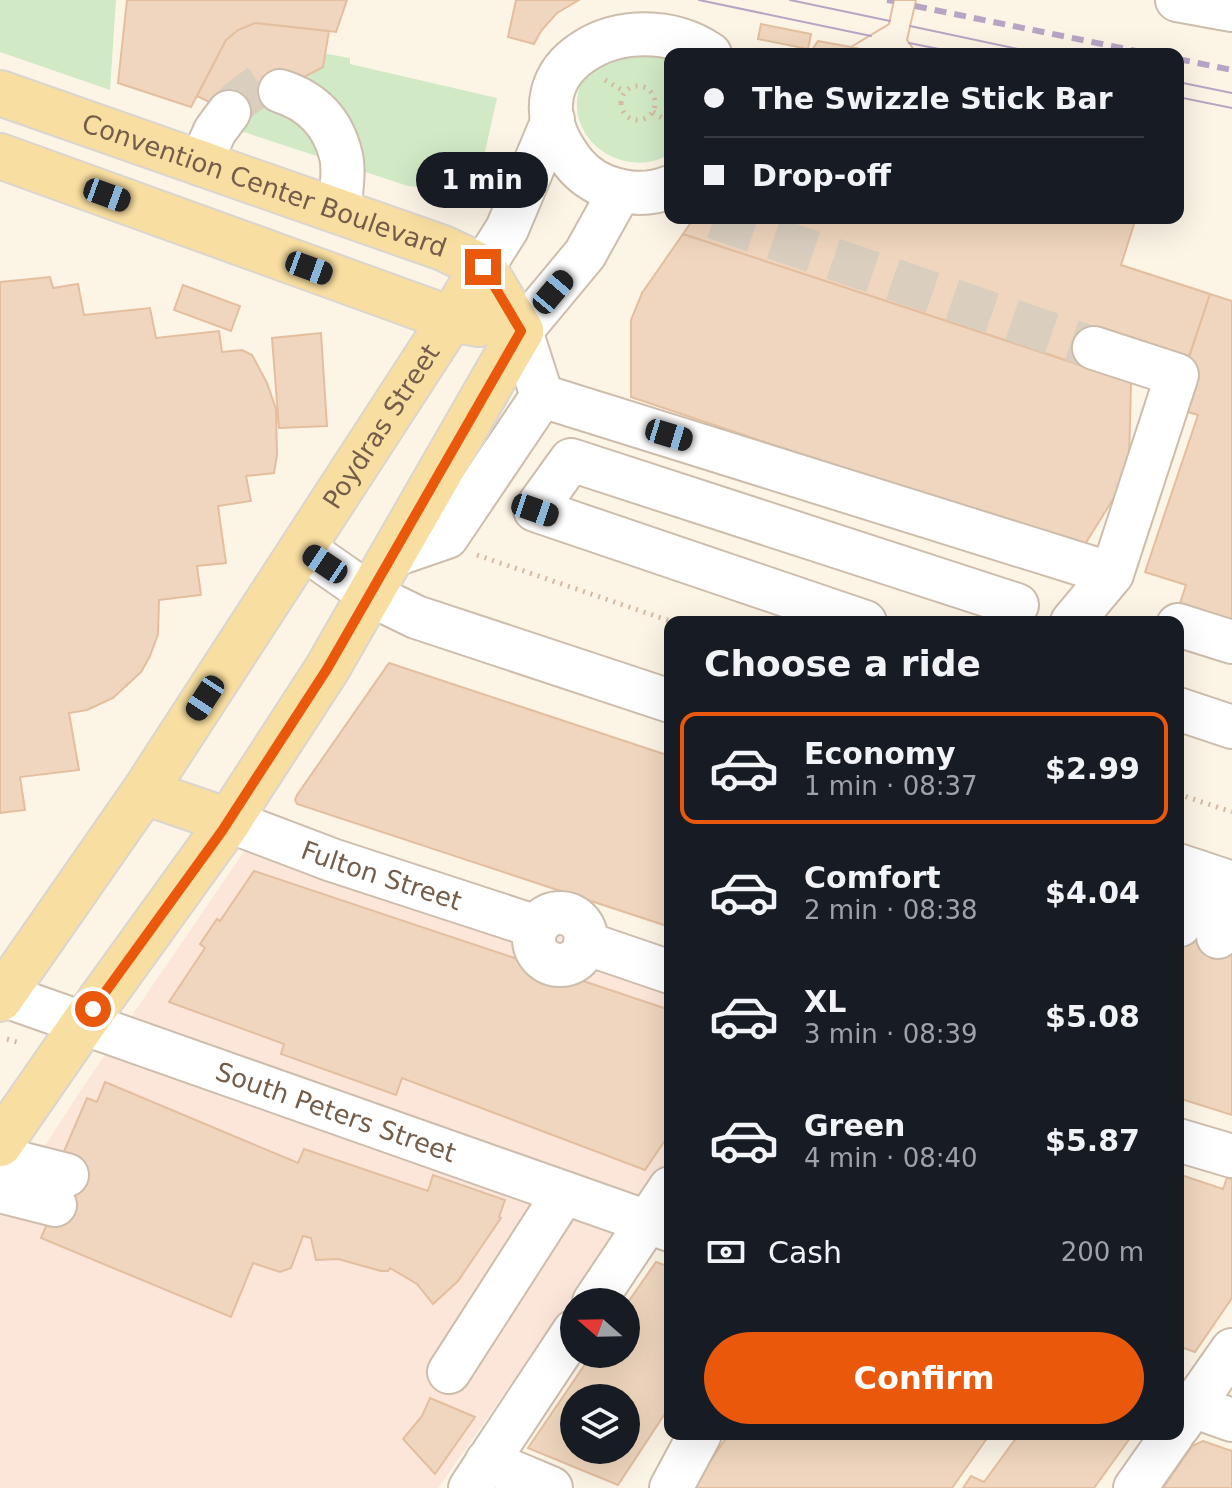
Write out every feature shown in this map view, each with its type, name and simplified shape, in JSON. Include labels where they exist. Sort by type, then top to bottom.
[{"type":"main road","name":"Convention Center Boulevard","points":[[0,93],[443,248],[483,267]]},
{"type":"main road","points":[[0,156],[451,319],[521,331]]},
{"type":"main road","name":"Poydras Street","points":[[2,1007],[483,267]]},
{"type":"main road","points":[[483,267],[521,331]]},
{"type":"main road","name":"Poydras Street","points":[[0,1144],[229,821],[327,669],[521,331]]},
{"type":"main road","points":[[144,792],[229,821]]},
{"type":"street","points":[[1177,0],[1232,10]]},
{"type":"street","name":"Poydras Street","points":[[650,194],[596,182],[576,166],[561,145],[553,120],[552,97],[557,75],[568,54],[584,37],[605,24],[629,18],[679,14],[705,48]]},
{"type":"street","points":[[280,91],[299,97],[322,114],[341,156],[340,212]]},
{"type":"street","points":[[200,164],[215,131],[229,112]]},
{"type":"street","name":"Poydras Street","points":[[483,267],[507,229],[553,120]]},
{"type":"street","name":"Poydras Street","points":[[521,331],[585,254],[650,194]]},
{"type":"street","points":[[521,331],[542,396],[687,471],[1017,605],[1010,616]]},
{"type":"street","points":[[1083,616],[1112,574],[1177,375],[1094,348]]},
{"type":"street","points":[[392,556],[447,537],[542,396]]},
{"type":"street","points":[[847,616],[535,510],[571,460],[687,471],[1112,574]]},
{"type":"street","points":[[303,548],[369,594],[416,617],[664,699]]},
{"type":"street","points":[[1184,627],[1232,642]]},
{"type":"street","points":[[1184,711],[1232,727]]},
{"type":"street","name":"Fulton Street","points":[[229,821],[332,860],[537,927],[548,916],[569,915],[584,928],[585,943],[664,970]]},
{"type":"street","points":[[1203,873],[1210,921]]},
{"type":"street","name":"South Peters Street","points":[[2,1007],[83,1024],[658,1226]]},
{"type":"street","points":[[1184,1142],[1232,1156]]},
{"type":"street","points":[[0,1158],[61,1190],[0,1191]]},
{"type":"street","points":[[449,1372],[564,1193]]},
{"type":"street","points":[[606,1288],[658,1226]]},
{"type":"street","points":[[1184,1412],[1232,1350]]},
{"type":"street","points":[[551,1488],[479,1474],[560,1352]]},
{"type":"street","points":[[1184,1417],[1232,1420]]},
{"type":"street","points":[[671,1488],[697,1440]]},
{"type":"street","points":[[1135,1488],[1165,1440]]},
{"type":"path","points":[[646,87],[655,100],[653,112],[644,120],[633,120],[621,108],[622,96],[629,88],[646,87]]},
{"type":"path","points":[[653,112],[664,119]]},
{"type":"path","points":[[473,554],[664,619]]},
{"type":"path","points":[[1184,796],[1232,812]]},
{"type":"path","points":[[2,1007],[20,1043]]},
{"type":"shaded area","points":[[267,818],[664,947],[664,1168],[579,1288],[560,1288],[560,1316],[438,1488],[0,1488],[0,1215],[81,1090]]},
{"type":"green space","points":[[0,0],[116,0],[110,90],[0,52]]},
{"type":"green space","points":[[250,40],[350,58],[350,64],[497,98],[482,165],[446,190],[408,186],[210,121]]},
{"type":"green space","points":[[664,54],[664,156],[636,163],[619,160],[591,142],[582,128],[577,111],[578,93],[581,82],[601,56]]},
{"type":"building","points":[[127,0],[347,0],[336,32],[255,23],[238,30],[226,40],[191,107],[118,83]]},
{"type":"building","points":[[516,0],[579,0],[557,13],[534,44],[508,37]]},
{"type":"building","points":[[894,0],[916,0],[907,40],[913,48],[851,47],[889,24]]},
{"type":"building","points":[[894,0],[916,0],[907,40],[913,48],[851,47],[889,24]]},
{"type":"building","points":[[255,23],[329,31],[323,67],[234,114],[197,96],[226,40],[238,30]]},
{"type":"building","points":[[761,24],[811,34],[808,48],[758,39]]},
{"type":"building","points":[[818,41],[856,48],[813,48]]},
{"type":"building","points":[[690,224],[1134,224],[1121,265],[1210,294],[1189,356],[1101,327],[1087,367],[683,234]]},
{"type":"building","points":[[683,234],[1131,382],[1129,461],[1120,488],[1082,549],[631,397],[631,320],[642,293]]},
{"type":"building","points":[[50,277],[53,288],[78,284],[84,315],[150,308],[156,338],[219,331],[222,352],[242,350],[252,355],[276,409],[277,455],[274,473],[246,476],[251,501],[218,506],[226,563],[197,566],[201,595],[159,600],[158,634],[141,672],[113,698],[87,710],[69,713],[79,770],[20,777],[25,810],[0,813],[0,282]]},
{"type":"building","points":[[183,285],[240,306],[231,331],[174,310]]},
{"type":"building","points":[[1210,294],[1232,301],[1232,624],[1179,606],[1186,585],[1145,572],[1198,415],[1178,409],[1182,379]]},
{"type":"building","points":[[321,333],[327,426],[279,428],[272,338]]},
{"type":"building","points":[[389,663],[664,754],[664,925],[297,804],[297,795]]},
{"type":"building","points":[[254,871],[664,1008],[664,1142],[645,1170],[402,1078],[396,1095],[281,1054],[284,1044],[169,1002],[205,948],[200,944],[217,919],[220,921]]},
{"type":"building","points":[[1184,926],[1232,942],[1232,1115],[1184,1100]]},
{"type":"building","points":[[105,1082],[298,1163],[304,1149],[428,1191],[433,1175],[505,1200],[501,1218],[458,1281],[433,1304],[417,1284],[390,1268],[381,1271],[338,1259],[316,1260],[311,1238],[303,1236],[291,1268],[280,1272],[253,1263],[231,1317],[41,1238],[74,1160],[62,1156],[87,1098],[97,1102]]},
{"type":"building","points":[[1184,1176],[1223,1189],[1227,1178],[1232,1179],[1232,1298],[1195,1352],[1184,1348]]},
{"type":"building","points":[[656,1262],[664,1265],[664,1415],[640,1452],[640,1384],[572,1384],[582,1368],[640,1368],[638,1288]]},
{"type":"building","points":[[430,1398],[475,1417],[435,1474],[403,1439],[422,1416]]},
{"type":"building","points":[[560,1401],[560,1461],[528,1448]]},
{"type":"building","points":[[725,1440],[986,1440],[952,1488],[692,1488]]},
{"type":"building","points":[[1015,1440],[1129,1440],[1094,1488],[963,1488],[971,1476],[984,1482]]},
{"type":"building","points":[[1203,1441],[1232,1451],[1232,1488],[1163,1488],[1192,1446]]},
{"type":"building","points":[[567,1464],[632,1464],[618,1485]]},
{"type":"tunnel","points":[[229,112],[261,84],[280,91]]},
{"type":"tunnel","points":[[732,224],[1094,348]]},
{"type":"tram line","points":[[699,0],[871,36]]},
{"type":"tram line","points":[[790,0],[890,21]]},
{"type":"tram line","points":[[910,26],[1013,48]]},
{"type":"tram line","points":[[909,43],[934,48]]},
{"type":"tram line","points":[[1184,83],[1232,93]]},
{"type":"tram line","points":[[1184,98],[1232,108]]},
{"type":"railway","points":[[887,0],[894,1]]},
{"type":"railway","points":[[915,6],[1122,48]]},
{"type":"railway","points":[[1184,60],[1232,70]]},
{"type":"route","points":[[93,1009],[222,831],[327,669],[521,331],[483,267]]}]
